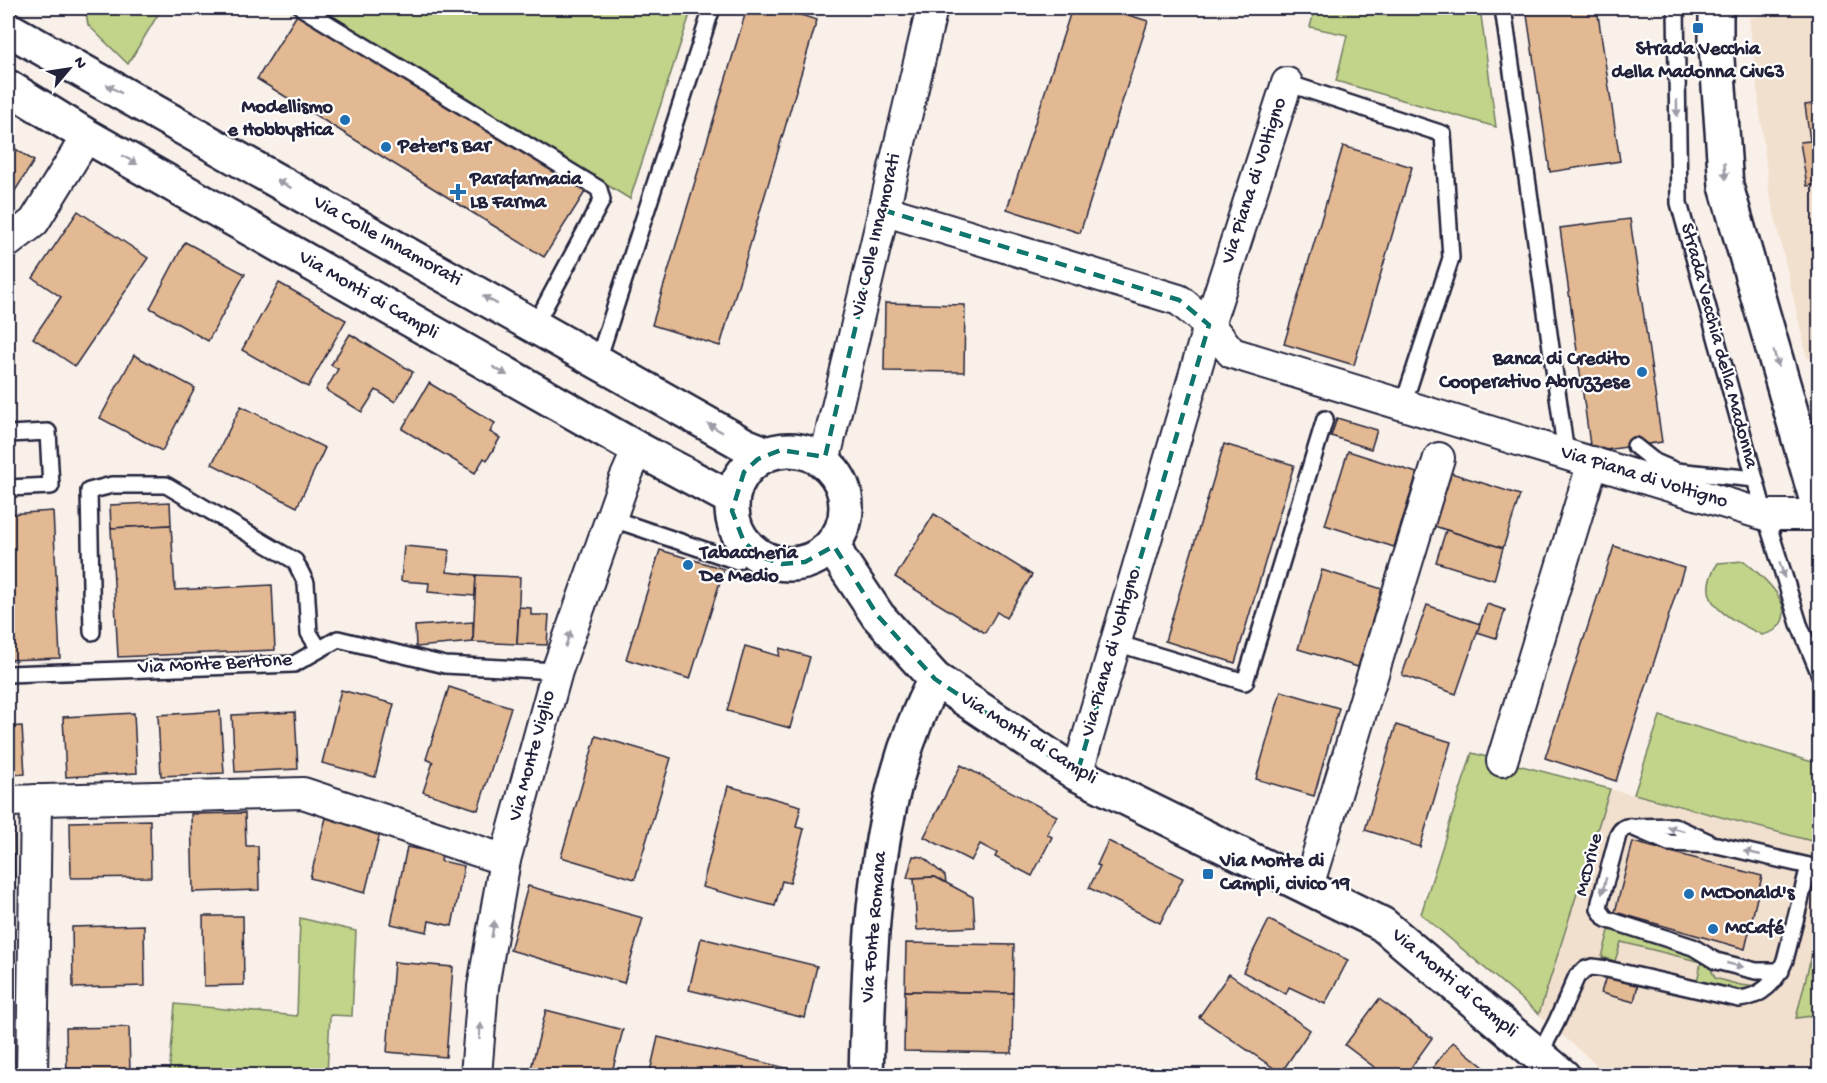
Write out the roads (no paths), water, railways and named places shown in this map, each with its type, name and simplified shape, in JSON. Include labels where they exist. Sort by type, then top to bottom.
[{"type":"street","name":"Via Colle Innamorati","points":[[824,462],[932,8]]},
{"type":"street","points":[[1716,8],[1716,45],[1726,186],[1820,513]]},
{"type":"street","name":"Via Colle Innamorati","points":[[8,29],[745,445],[767,454]]},
{"type":"street","name":"Via Piana di Voltigno","points":[[1077,774],[1209,325],[1287,83]]},
{"type":"street","name":"Via Monti di Campli","points":[[8,87],[87,136],[638,449],[732,499]]},
{"type":"street","points":[[8,242],[34,222],[87,136]]},
{"type":"street","name":"Via Piana di Voltigno","points":[[883,210],[1179,300],[1209,325],[1232,353],[1764,515],[1820,513]]},
{"type":"street","name":"Via Monte Viglio","points":[[476,1076],[483,987],[505,860],[557,671],[610,518],[638,449]]},
{"type":"street","points":[[781,450],[796,450],[811,454],[824,462],[836,475],[846,501],[842,528],[833,543],[825,552],[805,562],[782,564],[761,557],[744,542],[734,522],[732,499],[744,472],[758,459],[781,450]]},
{"type":"street","points":[[1308,886],[1439,458]]},
{"type":"street","points":[[1502,760],[1579,458]]},
{"type":"street","name":"Via Monti di Campli","points":[[833,543],[840,559],[878,616],[935,679],[1077,774],[1382,924],[1551,1065]]},
{"type":"street","name":"Via Fonte Romana","points":[[866,1076],[869,959],[877,875],[885,828],[907,741],[921,705],[935,679]]},
{"type":"street","points":[[32,1076],[22,800],[303,793],[505,860]]},
{"type":"lane","points":[[302,8],[599,189],[602,200],[535,325]]},
{"type":"lane","points":[[598,360],[712,8]]},
{"type":"lane","points":[[1503,8],[1579,458]]},
{"type":"lane","name":"Strada Vecchia della Madonna","points":[[1676,8],[1679,203],[1764,515],[1799,624],[1820,675]]},
{"type":"lane","name":"Via Piana di Voltigno","points":[[1287,83],[1443,134],[1451,258],[1403,405]]},
{"type":"lane","points":[[1116,643],[1245,682],[1325,419]]},
{"type":"lane","points":[[8,434],[48,432],[51,486],[8,488]]},
{"type":"lane","points":[[1635,446],[1655,462],[1676,471],[1755,479]]},
{"type":"lane","points":[[92,632],[89,491],[112,485],[166,485],[295,561],[306,583],[309,633],[319,650]]},
{"type":"lane","points":[[610,518],[737,561],[744,542]]},
{"type":"lane","name":"Via Monte Bertone","points":[[8,674],[294,664],[338,639],[445,665],[557,671]]},
{"type":"lane","name":"McDrive","points":[[1632,827],[1669,843],[1717,845],[1809,866],[1781,971],[1756,970],[1716,961],[1693,947],[1606,920],[1599,906],[1618,835],[1623,828],[1632,827]]},
{"type":"lane","points":[[1551,1065],[1556,1023],[1577,976],[1586,969],[1592,967],[1606,969],[1739,999],[1759,992],[1774,981],[1781,971]]},
{"type":"place","name":"Strada Vecchia della Madonna Civ63","points":[[1698,28]]},
{"type":"place","name":"Modellismo e Hobbystica","points":[[345,120]]},
{"type":"place","name":"Peter's Bar","points":[[386,147]]},
{"type":"place","name":"Parafarmacia LB Farma","points":[[458,192]]},
{"type":"place","name":"Banca di Credito Cooperativo Abruzzese","points":[[1642,372]]},
{"type":"place","name":"Tabaccheria De Medio","points":[[688,565]]},
{"type":"place","name":"Via Monte di Campli, civico 19","points":[[1208,874]]},
{"type":"place","name":"McDonald's","points":[[1689,894]]},
{"type":"place","name":"McCafé","points":[[1713,929]]}]
